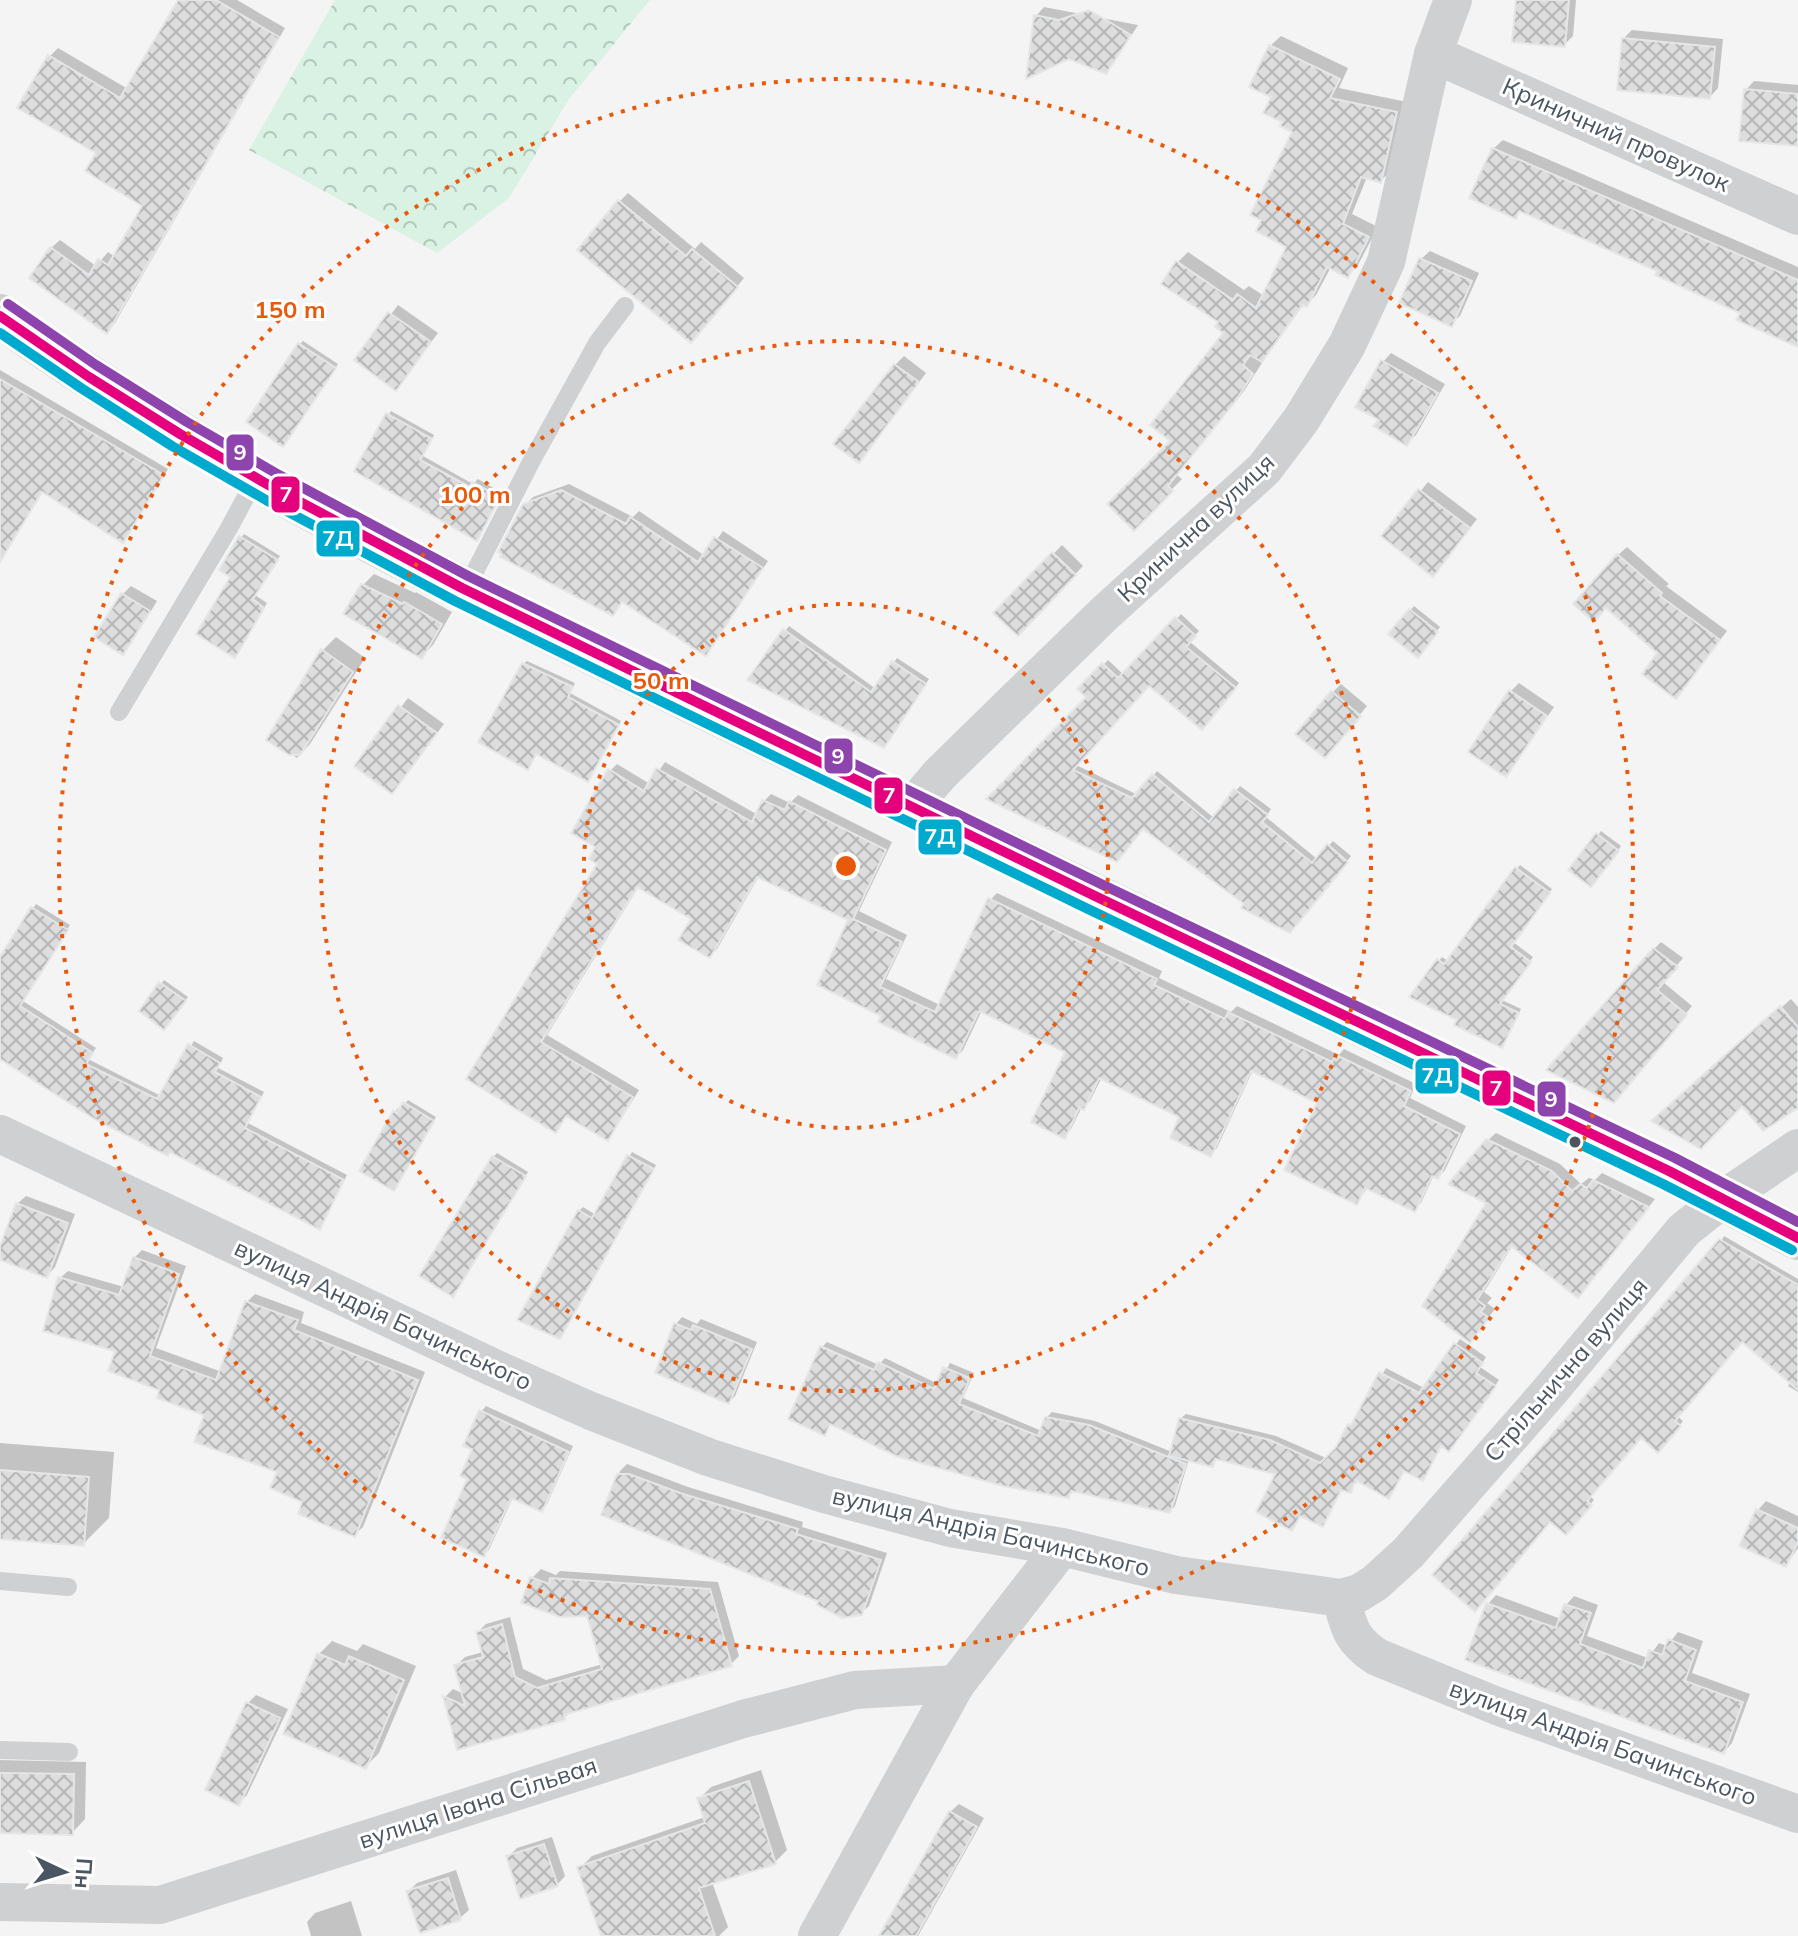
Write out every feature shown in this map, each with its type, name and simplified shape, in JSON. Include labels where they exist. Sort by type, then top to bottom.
[{"type":"street","name":"Кринична вулиця","points":[[911,808],[940,774],[1104,614],[1264,469],[1301,420],[1347,345],[1386,262],[1433,54],[1453,0]]},
{"type":"street","name":"Криничний провулок","points":[[1433,54],[1798,216]]},
{"type":"street","points":[[0,316],[127,401],[255,480],[465,591],[1798,1238]]},
{"type":"street","name":"вулиця Андрія Бачинського","points":[[0,1134],[494,1368],[679,1446],[824,1494],[936,1524],[1062,1547],[1176,1575],[1341,1598],[1351,1634],[1363,1648],[1377,1657],[1497,1706],[1798,1814]]},
{"type":"street","name":"Стрільнична вулиця","points":[[1341,1598],[1359,1593],[1375,1583],[1408,1553],[1568,1370],[1684,1230],[1798,1148]]},
{"type":"street","points":[[817,1936],[956,1684],[1062,1547]]},
{"type":"street","name":"вулиця Івана Сільвая","points":[[0,1902],[159,1921],[743,1719],[855,1690],[956,1684]]},
{"type":"lane","points":[[465,591],[597,343],[625,306]]},
{"type":"lane","points":[[119,712],[255,480]]},
{"type":"lane","points":[[0,1581],[68,1587]]},
{"type":"lane","points":[[0,1750],[69,1752]]},
{"type":"green space","points":[[335,0],[650,0],[569,99],[509,198],[437,253],[249,150]]},
{"type":"building","points":[[178,0],[216,0],[279,37],[107,334],[29,278],[50,247],[89,275],[98,259],[108,265],[142,206],[85,171],[96,153],[17,108],[48,55],[120,98]]},
{"type":"building","points":[[1516,0],[1569,0],[1565,47],[1512,42]]},
{"type":"building","points":[[1089,10],[1131,35],[1106,74],[1069,59],[1026,79],[1034,15],[1059,20]]},
{"type":"building","points":[[1622,38],[1715,47],[1710,99],[1617,90]]},
{"type":"building","points":[[1269,45],[1340,79],[1330,98],[1397,112],[1381,183],[1361,177],[1343,224],[1369,237],[1348,278],[1327,267],[1307,307],[1302,305],[1262,362],[1250,355],[1243,365],[1253,374],[1234,403],[1168,486],[1173,491],[1134,531],[1107,504],[1170,441],[1150,425],[1223,333],[1215,327],[1218,322],[1161,284],[1176,261],[1233,300],[1237,294],[1256,308],[1286,247],[1256,231],[1261,220],[1250,215],[1292,132],[1280,126],[1282,122],[1263,113],[1271,97],[1249,87]]},
{"type":"building","points":[[1744,89],[1798,94],[1798,146],[1739,141]]},
{"type":"building","points":[[1492,148],[1798,280],[1798,347],[1736,320],[1740,313],[1655,275],[1657,271],[1519,211],[1516,219],[1469,198]]},
{"type":"building","points":[[618,200],[686,256],[692,249],[738,287],[691,343],[577,250]]},
{"type":"building","points":[[1419,258],[1472,281],[1452,327],[1399,303]]},
{"type":"building","points":[[388,312],[431,342],[396,391],[354,360]]},
{"type":"building","points":[[298,343],[336,368],[283,447],[246,422]]},
{"type":"building","points":[[1381,360],[1438,393],[1407,446],[1373,426],[1379,420],[1355,407]]},
{"type":"building","points":[[894,364],[919,382],[859,463],[833,444]]},
{"type":"building","points":[[0,379],[164,475],[123,543],[42,492],[0,562]]},
{"type":"building","points":[[386,413],[432,439],[420,460],[470,487],[472,482],[500,497],[477,541],[354,471]]},
{"type":"building","points":[[1418,489],[1470,528],[1433,577],[1381,536]]},
{"type":"building","points":[[561,490],[626,524],[630,517],[698,562],[714,537],[763,568],[706,656],[622,602],[613,616],[500,557],[502,554],[498,552],[523,504]]},
{"type":"building","points":[[239,536],[278,560],[253,599],[264,608],[235,658],[196,634],[230,577],[219,570]]},
{"type":"building","points":[[1052,552],[1076,575],[1018,636],[993,613]]},
{"type":"building","points":[[1617,554],[1662,593],[1660,596],[1720,640],[1676,699],[1642,674],[1657,653],[1606,608],[1594,622],[1573,604]]},
{"type":"building","points":[[361,584],[404,602],[442,624],[422,659],[343,614]]},
{"type":"building","points":[[121,593],[150,611],[123,655],[94,637]]},
{"type":"building","points":[[1409,609],[1438,632],[1418,658],[1388,634]]},
{"type":"building","points":[[1175,617],[1196,636],[1186,647],[1236,688],[1202,730],[1149,686],[1073,770],[1132,798],[1152,774],[1209,822],[1234,789],[1268,815],[1262,822],[1312,863],[1327,844],[1348,862],[1290,933],[1241,908],[1244,904],[1143,829],[1117,862],[986,799],[1086,697],[1077,689],[1102,663],[1118,678]]},
{"type":"building","points":[[783,629],[871,692],[892,661],[926,684],[884,748],[747,680]]},
{"type":"building","points":[[321,649],[353,672],[300,755],[289,755],[266,740]]},
{"type":"building","points":[[522,663],[573,687],[568,697],[619,725],[588,782],[536,754],[528,770],[478,742]]},
{"type":"building","points":[[1509,690],[1547,716],[1506,777],[1468,752]]},
{"type":"building","points":[[1331,691],[1361,716],[1325,758],[1295,734]]},
{"type":"building","points":[[398,705],[437,733],[392,794],[354,766]]},
{"type":"building","points":[[656,768],[752,822],[762,800],[785,810],[789,801],[886,850],[853,919],[902,942],[880,987],[935,1012],[988,898],[1157,979],[1154,985],[1225,1019],[1228,1012],[1332,1062],[1336,1055],[1411,1091],[1404,1106],[1460,1134],[1438,1179],[1432,1176],[1415,1212],[1365,1188],[1357,1205],[1284,1170],[1317,1103],[1251,1071],[1211,1157],[1170,1138],[1179,1117],[1099,1078],[1084,1110],[1079,1108],[1065,1139],[1031,1122],[1065,1052],[979,1011],[956,1059],[878,1022],[881,1016],[817,985],[848,920],[757,877],[710,958],[678,940],[691,919],[637,887],[541,1042],[633,1097],[608,1141],[566,1116],[556,1133],[466,1079],[597,864],[589,859],[595,847],[571,833],[608,769],[644,791]]},
{"type":"building","points":[[1596,833],[1619,851],[1591,887],[1568,870]]},
{"type":"building","points":[[1515,867],[1550,893],[1511,947],[1531,962],[1500,1004],[1519,1013],[1502,1048],[1454,1025],[1457,1020],[1409,997],[1437,959],[1444,964]]},
{"type":"building","points":[[31,907],[68,930],[20,1006],[93,1053],[86,1064],[157,1099],[188,1044],[220,1063],[215,1072],[261,1097],[245,1128],[344,1180],[320,1230],[170,1152],[168,1156],[96,1120],[0,1059],[0,957]]},
{"type":"building","points":[[1653,948],[1678,967],[1657,990],[1687,1015],[1614,1103],[1546,1070]]},
{"type":"building","points":[[159,982],[186,1001],[164,1030],[139,1011]]},
{"type":"building","points":[[1780,1006],[1798,1027],[1798,1108],[1763,1131],[1742,1106],[1701,1149],[1651,1121]]},
{"type":"building","points":[[403,1102],[434,1121],[394,1191],[359,1171],[393,1111],[397,1113]]},
{"type":"building","points":[[1486,1139],[1552,1171],[1572,1191],[1580,1184],[1587,1188],[1593,1180],[1649,1207],[1578,1298],[1511,1246],[1477,1300],[1485,1306],[1481,1312],[1489,1318],[1470,1343],[1422,1306],[1486,1203],[1448,1184]]},
{"type":"building","points":[[627,1155],[654,1169],[560,1339],[517,1320],[578,1210],[592,1218]]},
{"type":"building","points":[[492,1156],[526,1176],[453,1297],[419,1276]]},
{"type":"building","points":[[16,1203],[68,1223],[47,1278],[0,1260],[0,1246]]},
{"type":"building","points":[[1719,1239],[1798,1285],[1798,1390],[1742,1342],[1675,1421],[1681,1426],[1658,1453],[1641,1438],[1587,1501],[1592,1505],[1566,1535],[1550,1522],[1475,1612],[1432,1575]]},
{"type":"building","points":[[133,1257],[179,1274],[150,1356],[216,1380],[245,1301],[298,1320],[294,1330],[418,1380],[355,1537],[298,1514],[302,1502],[270,1488],[277,1472],[194,1442],[204,1415],[157,1398],[159,1390],[108,1371],[115,1351],[43,1331],[58,1277],[119,1295]]},
{"type":"building","points":[[674,1323],[691,1330],[693,1325],[752,1349],[729,1404],[655,1373]]},
{"type":"building","points":[[1454,1343],[1483,1363],[1476,1373],[1496,1386],[1449,1452],[1441,1446],[1423,1481],[1404,1471],[1389,1499],[1355,1480],[1351,1493],[1341,1490],[1323,1527],[1300,1516],[1292,1531],[1256,1512],[1275,1474],[1215,1459],[1213,1467],[1169,1456],[1179,1418],[1270,1440],[1320,1463],[1336,1447],[1348,1424],[1351,1425],[1379,1372],[1419,1393]]},
{"type":"building","points":[[820,1346],[874,1370],[878,1362],[934,1389],[943,1367],[970,1378],[959,1404],[1038,1436],[1045,1417],[1089,1425],[1186,1464],[1170,1513],[1071,1491],[1069,1498],[1003,1486],[896,1456],[830,1424],[825,1436],[788,1419]]},
{"type":"building","points":[[479,1410],[569,1452],[542,1512],[511,1498],[484,1557],[441,1538],[467,1479],[460,1476],[472,1449],[463,1446]]},
{"type":"building","points":[[0,1470],[89,1477],[84,1546],[0,1539]]},
{"type":"building","points":[[617,1474],[629,1474],[798,1529],[796,1534],[881,1560],[862,1615],[842,1618],[817,1605],[818,1601],[601,1515]]},
{"type":"building","points":[[1756,1509],[1798,1528],[1798,1542],[1786,1567],[1739,1546]]},
{"type":"building","points":[[530,1577],[549,1584],[550,1578],[710,1589],[732,1666],[564,1715],[565,1720],[457,1750],[443,1696],[465,1706],[454,1665],[483,1657],[476,1632],[502,1624],[515,1677],[537,1688],[602,1669],[587,1616],[560,1617],[521,1603]]},
{"type":"building","points":[[1486,1603],[1556,1628],[1564,1604],[1591,1613],[1580,1644],[1643,1668],[1649,1650],[1662,1655],[1668,1639],[1696,1650],[1685,1681],[1743,1702],[1724,1754],[1465,1660]]},
{"type":"building","points":[[317,1653],[345,1665],[349,1656],[404,1680],[366,1769],[283,1734]]},
{"type":"building","points":[[246,1702],[280,1718],[239,1806],[205,1790]]},
{"type":"building","points":[[0,1773],[74,1774],[73,1835],[0,1833]]},
{"type":"building","points":[[749,1781],[776,1864],[699,1888],[715,1936],[601,1936],[577,1867],[705,1823],[697,1798]]},
{"type":"building","points":[[949,1811],[977,1827],[916,1936],[879,1936]]},
{"type":"building","points":[[544,1844],[558,1886],[520,1899],[506,1856]]},
{"type":"building","points":[[448,1878],[461,1920],[420,1933],[406,1891]]},
{"type":"transit line","name":"9","points":[[8,304],[96,365],[187,422],[468,576],[1101,884],[1675,1158],[1798,1222]]},
{"type":"transit line","name":"7","points":[[0,316],[180,434],[272,487],[462,588],[1669,1171],[1798,1238]]},
{"type":"transit line","name":"7Д","points":[[0,333],[172,446],[455,601],[1663,1184],[1792,1250]]}]
